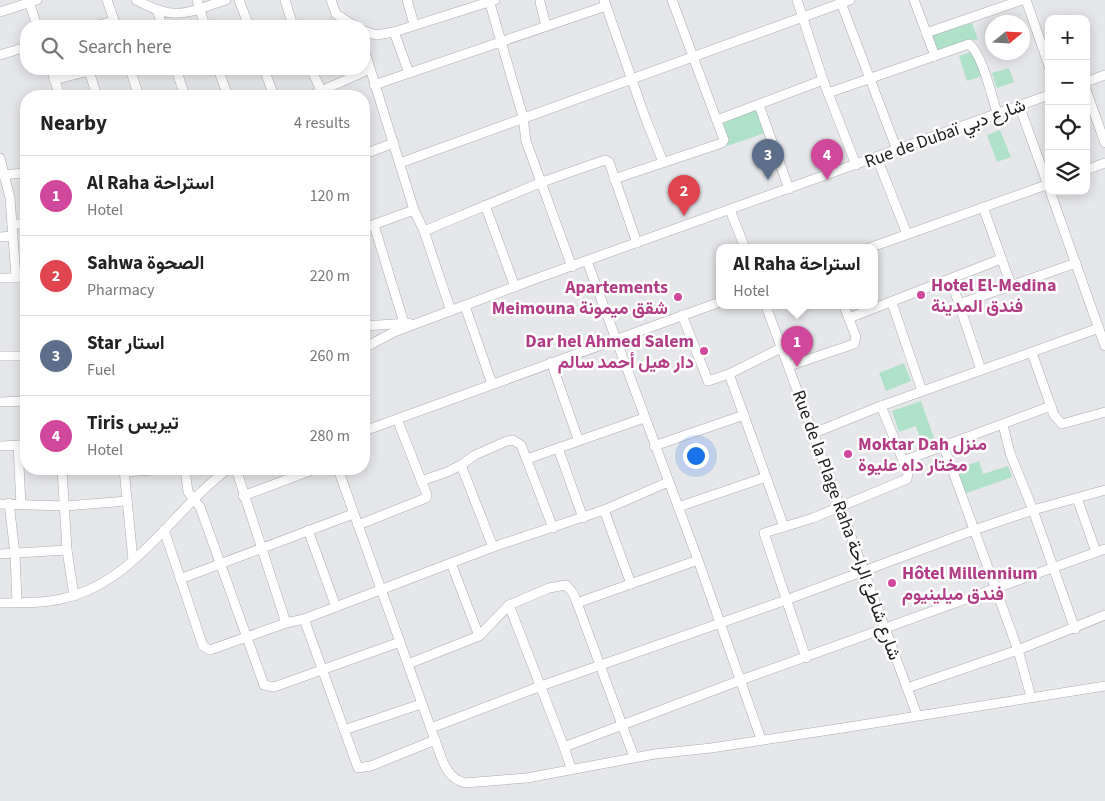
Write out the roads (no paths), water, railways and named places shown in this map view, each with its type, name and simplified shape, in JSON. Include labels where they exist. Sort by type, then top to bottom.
[{"type":"street","points":[[107,0],[114,20]]},
{"type":"street","points":[[136,0],[158,12],[177,15],[198,4],[226,0]]},
{"type":"street","points":[[239,0],[247,20]]},
{"type":"street","points":[[285,0],[291,20]]},
{"type":"street","points":[[331,0],[336,14],[346,20]]},
{"type":"street","points":[[407,0],[414,24]]},
{"type":"street","points":[[614,179],[722,143],[724,138],[691,57],[672,0]]},
{"type":"street","points":[[797,0],[823,80],[856,165]]},
{"type":"street","points":[[914,0],[935,56]]},
{"type":"street","points":[[926,33],[1024,0],[1047,60]]},
{"type":"street","points":[[0,12],[33,1],[36,20]]},
{"type":"street","points":[[370,34],[376,36],[394,32],[414,24],[491,1],[523,117],[526,141],[572,267]]},
{"type":"street","points":[[540,1],[546,26]]},
{"type":"street","points":[[400,162],[844,1],[870,79],[897,150]]},
{"type":"street","points":[[374,85],[546,26],[605,3],[663,162]]},
{"type":"street","points":[[198,4],[204,20]]},
{"type":"street","points":[[158,12],[160,20]]},
{"type":"street","points":[[394,32],[409,73]]},
{"type":"street","points":[[828,93],[964,44],[969,44],[973,47],[998,113]]},
{"type":"street","points":[[0,55],[20,49]]},
{"type":"street","points":[[370,69],[414,210],[424,231],[451,311]]},
{"type":"street","points":[[53,75],[58,90]]},
{"type":"street","points":[[54,80],[73,75]]},
{"type":"street","points":[[90,75],[95,90]]},
{"type":"street","points":[[132,75],[135,90]]},
{"type":"street","points":[[178,75],[183,90]]},
{"type":"street","points":[[220,75],[226,90]]},
{"type":"street","points":[[266,75],[272,90]]},
{"type":"street","points":[[314,75],[320,90],[356,75]]},
{"type":"street","points":[[1090,81],[1105,75]]},
{"type":"street","points":[[718,120],[823,80]]},
{"type":"street","name":"Rue de Dubaï شارع دبي","points":[[370,344],[420,322],[515,287],[1045,96]]},
{"type":"street","points":[[1090,101],[1105,143]]},
{"type":"street","points":[[759,105],[789,189]]},
{"type":"street","points":[[1019,105],[1045,176]]},
{"type":"street","points":[[370,152],[394,143]]},
{"type":"street","points":[[0,158],[20,269]]},
{"type":"street","points":[[877,158],[908,234]]},
{"type":"street","points":[[424,231],[542,182],[603,160],[609,162],[637,244]]},
{"type":"street","points":[[1090,169],[1105,163]]},
{"type":"street","points":[[3,175],[20,174]]},
{"type":"street","points":[[878,244],[983,207],[1045,188]]},
{"type":"street","points":[[1052,195],[1105,346]]},
{"type":"street","points":[[485,205],[515,287]]},
{"type":"street","points":[[983,207],[1011,285]]},
{"type":"street","points":[[370,226],[414,210]]},
{"type":"street","points":[[730,210],[743,244]]},
{"type":"street","points":[[0,213],[11,212]]},
{"type":"street","points":[[12,224],[20,224]]},
{"type":"street","points":[[374,225],[404,323]]},
{"type":"street","points":[[0,237],[13,236]]},
{"type":"street","points":[[878,308],[1001,260]]},
{"type":"street","points":[[587,261],[617,337],[654,446],[698,560],[761,739]]},
{"type":"street","points":[[959,304],[1076,263]]},
{"type":"street","points":[[0,278],[20,278]]},
{"type":"street","points":[[951,280],[981,370]]},
{"type":"street","points":[[370,429],[617,337],[716,303]]},
{"type":"street","points":[[892,303],[922,391]]},
{"type":"street","points":[[465,306],[492,384]]},
{"type":"street","name":"Rue de la Plage Raha شارع شاطئ الراحة","points":[[767,309],[917,716]]},
{"type":"street","points":[[789,366],[854,344],[856,338],[845,309]]},
{"type":"street","points":[[848,318],[874,309]]},
{"type":"street","points":[[682,315],[706,379],[712,381],[729,374],[781,348]]},
{"type":"street","points":[[370,325],[420,322]]},
{"type":"street","points":[[814,433],[881,406],[1098,328]]},
{"type":"street","points":[[1032,353],[1056,418],[1062,424],[1105,412]]},
{"type":"street","points":[[0,356],[20,356]]},
{"type":"street","points":[[551,362],[578,440]]},
{"type":"street","points":[[729,374],[784,527]]},
{"type":"street","points":[[0,402],[20,401]]},
{"type":"street","points":[[806,658],[764,533],[841,506],[907,479],[908,473],[881,406]]},
{"type":"street","points":[[903,461],[1051,406]]},
{"type":"street","points":[[654,446],[744,415]]},
{"type":"street","points":[[527,459],[644,418]]},
{"type":"street","points":[[358,525],[426,498],[427,495],[397,419]]},
{"type":"street","points":[[1003,425],[1010,453],[1034,510],[1075,629]]},
{"type":"street","points":[[421,481],[447,472],[475,455],[513,440],[521,445],[553,528]]},
{"type":"street","points":[[0,446],[20,445]]},
{"type":"street","points":[[944,447],[1018,650],[1031,697]]},
{"type":"street","points":[[558,448],[582,518]]},
{"type":"street","points":[[461,464],[493,547]]},
{"type":"street","points":[[22,475],[22,505]]},
{"type":"street","points":[[62,475],[67,550],[74,596]]},
{"type":"street","points":[[124,475],[133,560]]},
{"type":"street","points":[[186,475],[187,487],[200,507],[264,685],[274,687],[400,642]]},
{"type":"street","points":[[0,603],[53,601],[74,596],[100,585],[133,560],[194,499],[221,475]]},
{"type":"street","points":[[238,475],[286,623]]},
{"type":"street","points":[[243,496],[299,475]]},
{"type":"street","points":[[340,475],[435,740],[451,777],[465,783],[528,778],[634,757],[843,728],[1105,686]]},
{"type":"street","points":[[678,507],[766,477]]},
{"type":"street","points":[[164,530],[205,649],[210,650],[286,623],[304,619],[493,547],[604,510],[668,482]]},
{"type":"street","points":[[431,728],[601,664],[720,624],[974,530],[1034,510],[1105,490]]},
{"type":"street","points":[[564,746],[741,680],[1054,569],[1101,550],[1077,498]]},
{"type":"street","points":[[17,602],[15,554],[5,504],[65,506],[127,502]]},
{"type":"street","points":[[604,510],[631,584]]},
{"type":"street","points":[[180,580],[354,514]]},
{"type":"street","points":[[308,530],[336,607]]},
{"type":"street","points":[[0,554],[67,550]]},
{"type":"street","points":[[578,603],[698,560]]},
{"type":"street","points":[[450,563],[479,636]]},
{"type":"street","points":[[408,664],[479,636],[510,605],[549,588],[566,585],[578,603],[634,757]]},
{"type":"street","points":[[510,605],[572,768]]},
{"type":"street","points":[[907,688],[1075,629],[1105,615]]},
{"type":"street","points":[[304,619],[358,768],[371,766],[435,740]]},
{"type":"street","points":[[344,730],[421,704]]},
{"type":"place","name":"Star استار","points":[[768,180]]},
{"type":"place","name":"Tiris تيريس","points":[[827,180]]},
{"type":"place","name":"Sahwa الصحوة","points":[[684,216]]},
{"type":"place","name":"Hotel El-Medina فندق المدينة","points":[[921,295]]},
{"type":"place","name":"Apartements Meimouna شقق ميمونة","points":[[678,297]]},
{"type":"place","name":"Dar hel Ahmed Salem دار هيل أحمد سالم","points":[[704,351]]},
{"type":"place","name":"Al Raha استراحة","points":[[797,367]]},
{"type":"place","name":"Moktar Dah منزل مختار داه عليوة","points":[[848,454]]},
{"type":"place","name":"Hôtel Millennium فندق ميلينيوم","points":[[892,583]]}]
